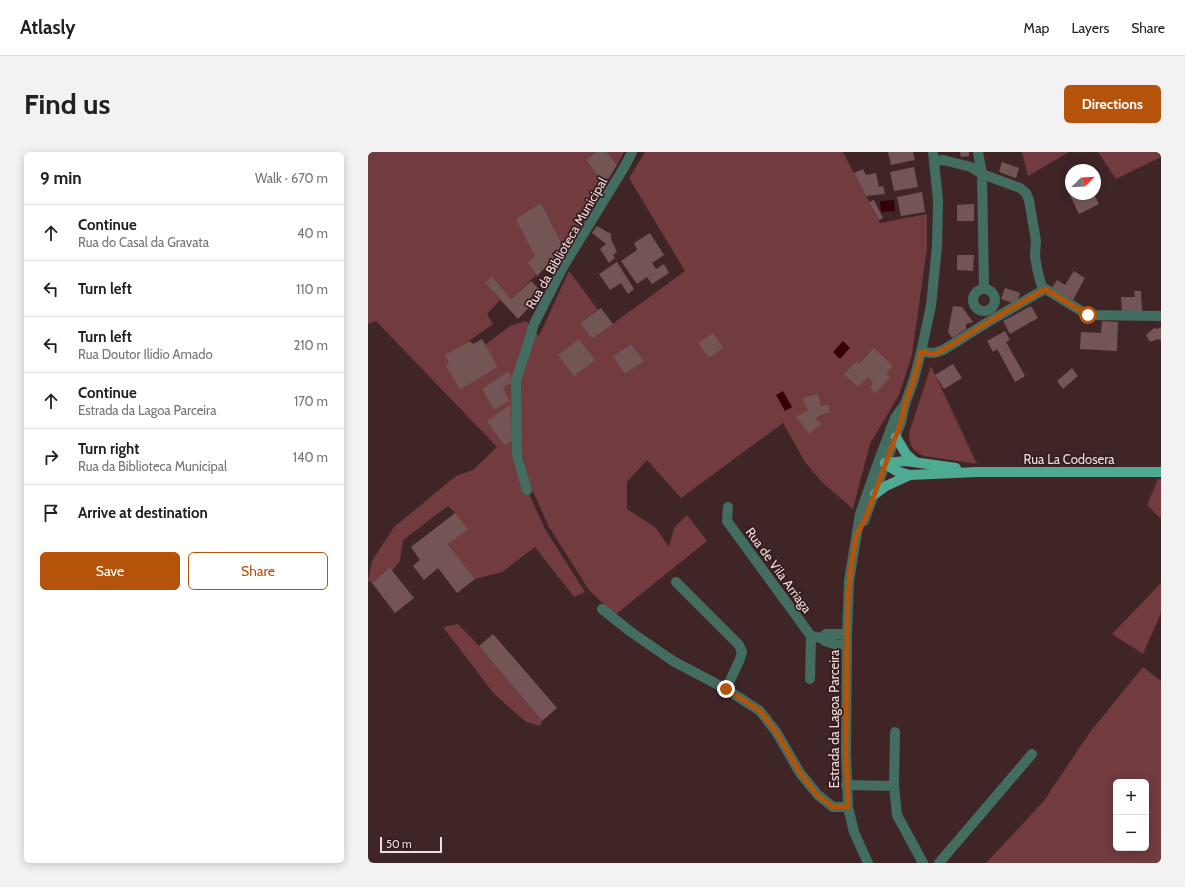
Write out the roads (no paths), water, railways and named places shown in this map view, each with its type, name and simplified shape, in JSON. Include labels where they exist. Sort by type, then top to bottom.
[{"type":"main road","points":[[896,437],[906,454],[915,462]]},
{"type":"main road","points":[[882,461],[915,462],[977,472]]},
{"type":"main road","points":[[882,461],[893,470],[910,475],[977,472]]},
{"type":"main road","name":"Rua La Codosera","points":[[977,472],[1161,472]]},
{"type":"main road","points":[[875,494],[886,486],[910,475]]},
{"type":"street","name":"Rua da Biblioteca Municipal","points":[[527,490],[517,455],[516,381],[534,324],[564,268],[632,152]]},
{"type":"street","points":[[978,152],[982,174],[984,288]]},
{"type":"street","points":[[882,461],[896,437],[901,422],[921,352],[931,306],[937,246],[938,200],[934,156],[971,168],[982,174],[1020,188],[1026,193],[1029,200],[1036,242],[1035,256],[1042,287],[1088,315],[1161,316]]},
{"type":"street","points":[[921,352],[934,354],[943,350],[1045,289]]},
{"type":"street","points":[[856,536],[866,517],[875,494],[882,461],[895,418],[905,404]]},
{"type":"street","name":"Estrada da Lagoa Parceira","points":[[868,863],[854,832],[848,807],[846,785],[848,596],[851,567],[860,514],[882,461]]},
{"type":"street","name":"Rua de Vila Arriaga","points":[[728,507],[727,521],[817,637]]},
{"type":"street","points":[[676,582],[739,645],[742,652],[740,659],[726,689]]},
{"type":"street","points":[[602,609],[672,661],[726,689],[760,711],[777,733],[800,773],[818,796],[833,807],[848,807]]},
{"type":"street","points":[[817,637],[826,634],[847,634]]},
{"type":"street","points":[[817,637],[825,641],[847,645]]},
{"type":"street","points":[[810,678],[817,637]]},
{"type":"street","points":[[895,732],[894,786],[898,815],[923,863]]},
{"type":"street","points":[[939,863],[1032,754]]},
{"type":"street","points":[[846,785],[894,786]]}]
